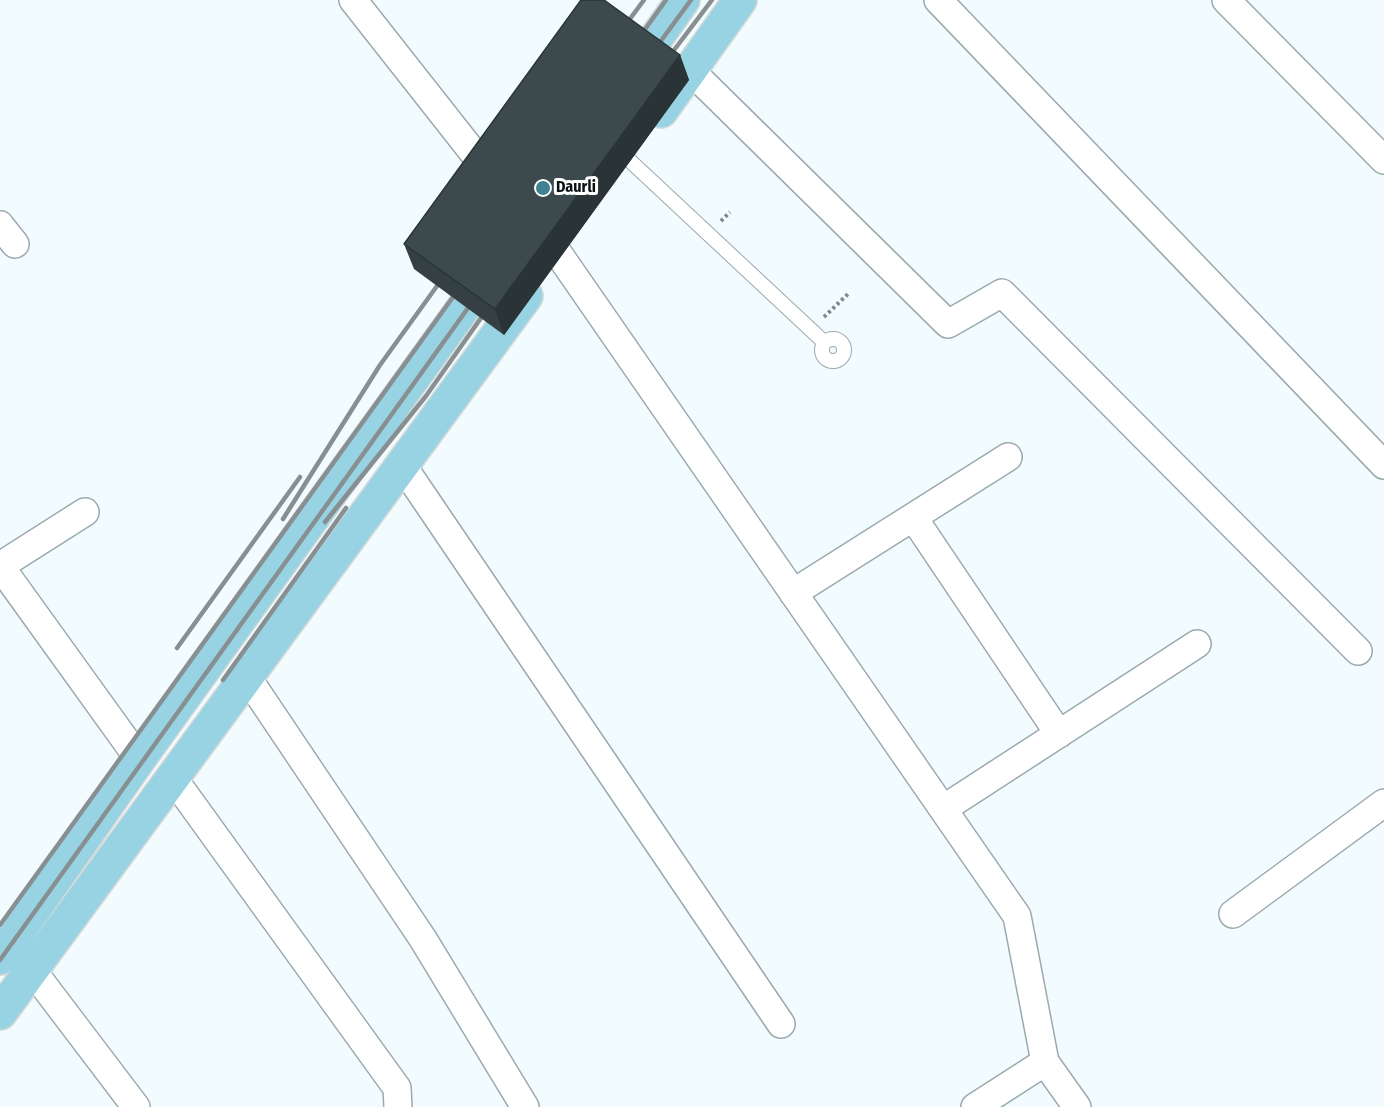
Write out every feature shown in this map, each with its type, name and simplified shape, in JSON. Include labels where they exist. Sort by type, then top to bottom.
[{"type":"main road","points":[[615,96],[683,0]]},
{"type":"main road","points":[[618,171],[740,0]]},
{"type":"main road","points":[[0,1013],[577,227]]},
{"type":"main road","points":[[0,958],[139,759],[506,249]]},
{"type":"street","points":[[353,0],[512,202]]},
{"type":"street","points":[[938,0],[1384,465]]},
{"type":"street","points":[[1226,0],[1384,159]]},
{"type":"street","points":[[690,70],[948,324],[1002,293],[1358,651]]},
{"type":"street","points":[[558,253],[1017,916],[1045,1062],[1077,1107]]},
{"type":"street","points":[[793,594],[1008,457]]},
{"type":"street","points":[[402,465],[781,1024]]},
{"type":"street","points":[[85,512],[0,566],[139,759]]},
{"type":"street","points":[[913,517],[1059,734]]},
{"type":"street","points":[[943,809],[1197,644]]},
{"type":"street","points":[[247,677],[423,939],[525,1107]]},
{"type":"street","points":[[173,778],[397,1088],[398,1107]]},
{"type":"street","points":[[1233,914],[1381,811]]},
{"type":"street","points":[[32,970],[136,1107]]},
{"type":"street","points":[[975,1107],[1045,1062]]},
{"type":"lane","points":[[618,171],[824,342]]},
{"type":"path","points":[[811,330],[849,293]]},
{"type":"building","name":"Daurli","points":[[581,0],[604,0],[680,55],[495,309],[404,244]]},
{"type":"railway","points":[[621,31],[644,0]]},
{"type":"railway","points":[[636,42],[666,0]]},
{"type":"railway","points":[[652,53],[691,0]]},
{"type":"railway","points":[[665,62],[712,0]]},
{"type":"railway","points":[[283,519],[380,365],[437,286]]},
{"type":"railway","points":[[0,925],[453,297]]},
{"type":"railway","points":[[0,960],[468,308]]},
{"type":"railway","points":[[325,522],[426,396],[481,318]]},
{"type":"railway","points":[[177,648],[300,477]]},
{"type":"railway","points":[[223,680],[346,508]]},
{"type":"place","name":"Daurli","points":[[543,188]]}]
